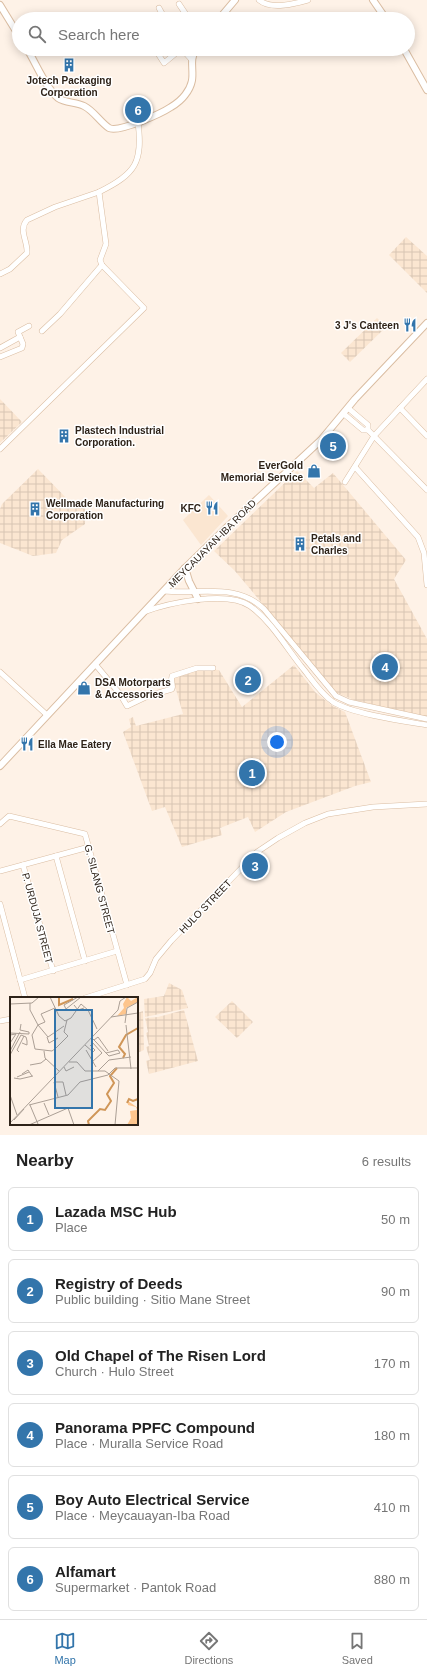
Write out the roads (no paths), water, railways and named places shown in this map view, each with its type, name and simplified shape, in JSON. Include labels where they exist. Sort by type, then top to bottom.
[{"type":"main road","points":[[225,12],[235,0]]},
{"type":"main road","points":[[373,0],[381,12]]},
{"type":"main road","points":[[0,5],[12,25]]},
{"type":"main road","points":[[31,56],[45,80],[61,99],[86,107],[112,129],[118,129],[138,122],[173,106],[189,89],[194,76],[192,60],[193,56]]},
{"type":"main road","points":[[408,56],[427,90]]},
{"type":"main road","name":"MEYCAUAYAN-IBA ROAD","points":[[0,766],[186,568],[321,440],[427,323]]},
{"type":"main road","points":[[186,568],[189,581],[198,600]]},
{"type":"street","points":[[259,0],[262,3],[274,5],[308,0]]},
{"type":"street","points":[[179,4],[184,12]]},
{"type":"street","points":[[159,8],[161,12]]},
{"type":"street","points":[[160,56],[164,63],[173,56]]},
{"type":"street","points":[[188,56],[192,60]]},
{"type":"street","points":[[0,274],[10,269],[27,253],[22,226],[27,220],[55,207],[98,192],[112,185],[134,166],[139,155],[138,122]]},
{"type":"street","points":[[0,449],[144,308],[102,265],[100,258],[106,244],[98,192]]},
{"type":"street","points":[[42,331],[60,314],[102,265]]},
{"type":"street","points":[[0,357],[22,348],[23,344],[20,338],[19,330],[29,326]]},
{"type":"street","points":[[0,348],[20,338]]},
{"type":"street","points":[[345,482],[374,436],[427,380]]},
{"type":"street","points":[[400,408],[427,436]]},
{"type":"street","points":[[346,411],[368,425],[368,430],[427,490]]},
{"type":"street","points":[[346,411],[354,423],[363,430],[368,430]]},
{"type":"street","points":[[354,423],[359,418]]},
{"type":"street","points":[[355,467],[418,537],[426,552],[427,585]]},
{"type":"street","points":[[164,591],[237,593],[252,599],[264,609],[330,690],[342,699],[427,720]]},
{"type":"street","points":[[143,613],[153,609],[198,600],[236,600],[249,605],[266,621],[325,695],[340,706],[387,718],[427,725]]},
{"type":"street","points":[[95,664],[120,694],[127,706],[148,696],[172,689],[172,676],[197,668],[213,668]]},
{"type":"street","points":[[0,672],[47,715]]},
{"type":"street","name":"HULO STREET","points":[[88,997],[141,981],[148,976],[156,959],[171,941],[257,852],[278,838],[305,823],[328,814],[373,807],[427,804]]},
{"type":"street","name":"G. SILANG STREET","points":[[0,824],[10,816],[85,834],[127,985]]},
{"type":"street","points":[[0,870],[89,847]]},
{"type":"street","points":[[56,856],[85,961]]},
{"type":"street","name":"P. URDUJA STREET","points":[[23,865],[53,971]]},
{"type":"street","points":[[0,904],[25,997]]},
{"type":"street","points":[[20,980],[117,951]]},
{"type":"street","points":[[0,1021],[10,1019]]},
{"type":"place","name":"Jotech Packaging Corporation","points":[[69,65]]},
{"type":"place","name":"Alfamart","points":[[138,110]]},
{"type":"place","name":"3 J's Canteen","points":[[410,325]]},
{"type":"place","name":"Plastech Industrial Corporation.","points":[[64,436]]},
{"type":"place","name":"Boy Auto Electrical Service","points":[[333,446]]},
{"type":"place","name":"EverGold Memorial Service","points":[[314,471]]},
{"type":"place","name":"KFC","points":[[212,508]]},
{"type":"place","name":"Wellmade Manufacturing Corporation","points":[[35,509]]},
{"type":"place","name":"Petals and Charles","points":[[300,544]]},
{"type":"place","name":"Panorama PPFC Compound","points":[[385,667]]},
{"type":"place","name":"Registry of Deeds","points":[[248,680]]},
{"type":"place","name":"DSA Motorparts & Accessories","points":[[84,688]]},
{"type":"place","name":"Ella Mae Eatery","points":[[27,744]]},
{"type":"place","name":"Lazada MSC Hub","points":[[252,773]]},
{"type":"place","name":"Old Chapel of The Risen Lord","points":[[255,866]]}]
